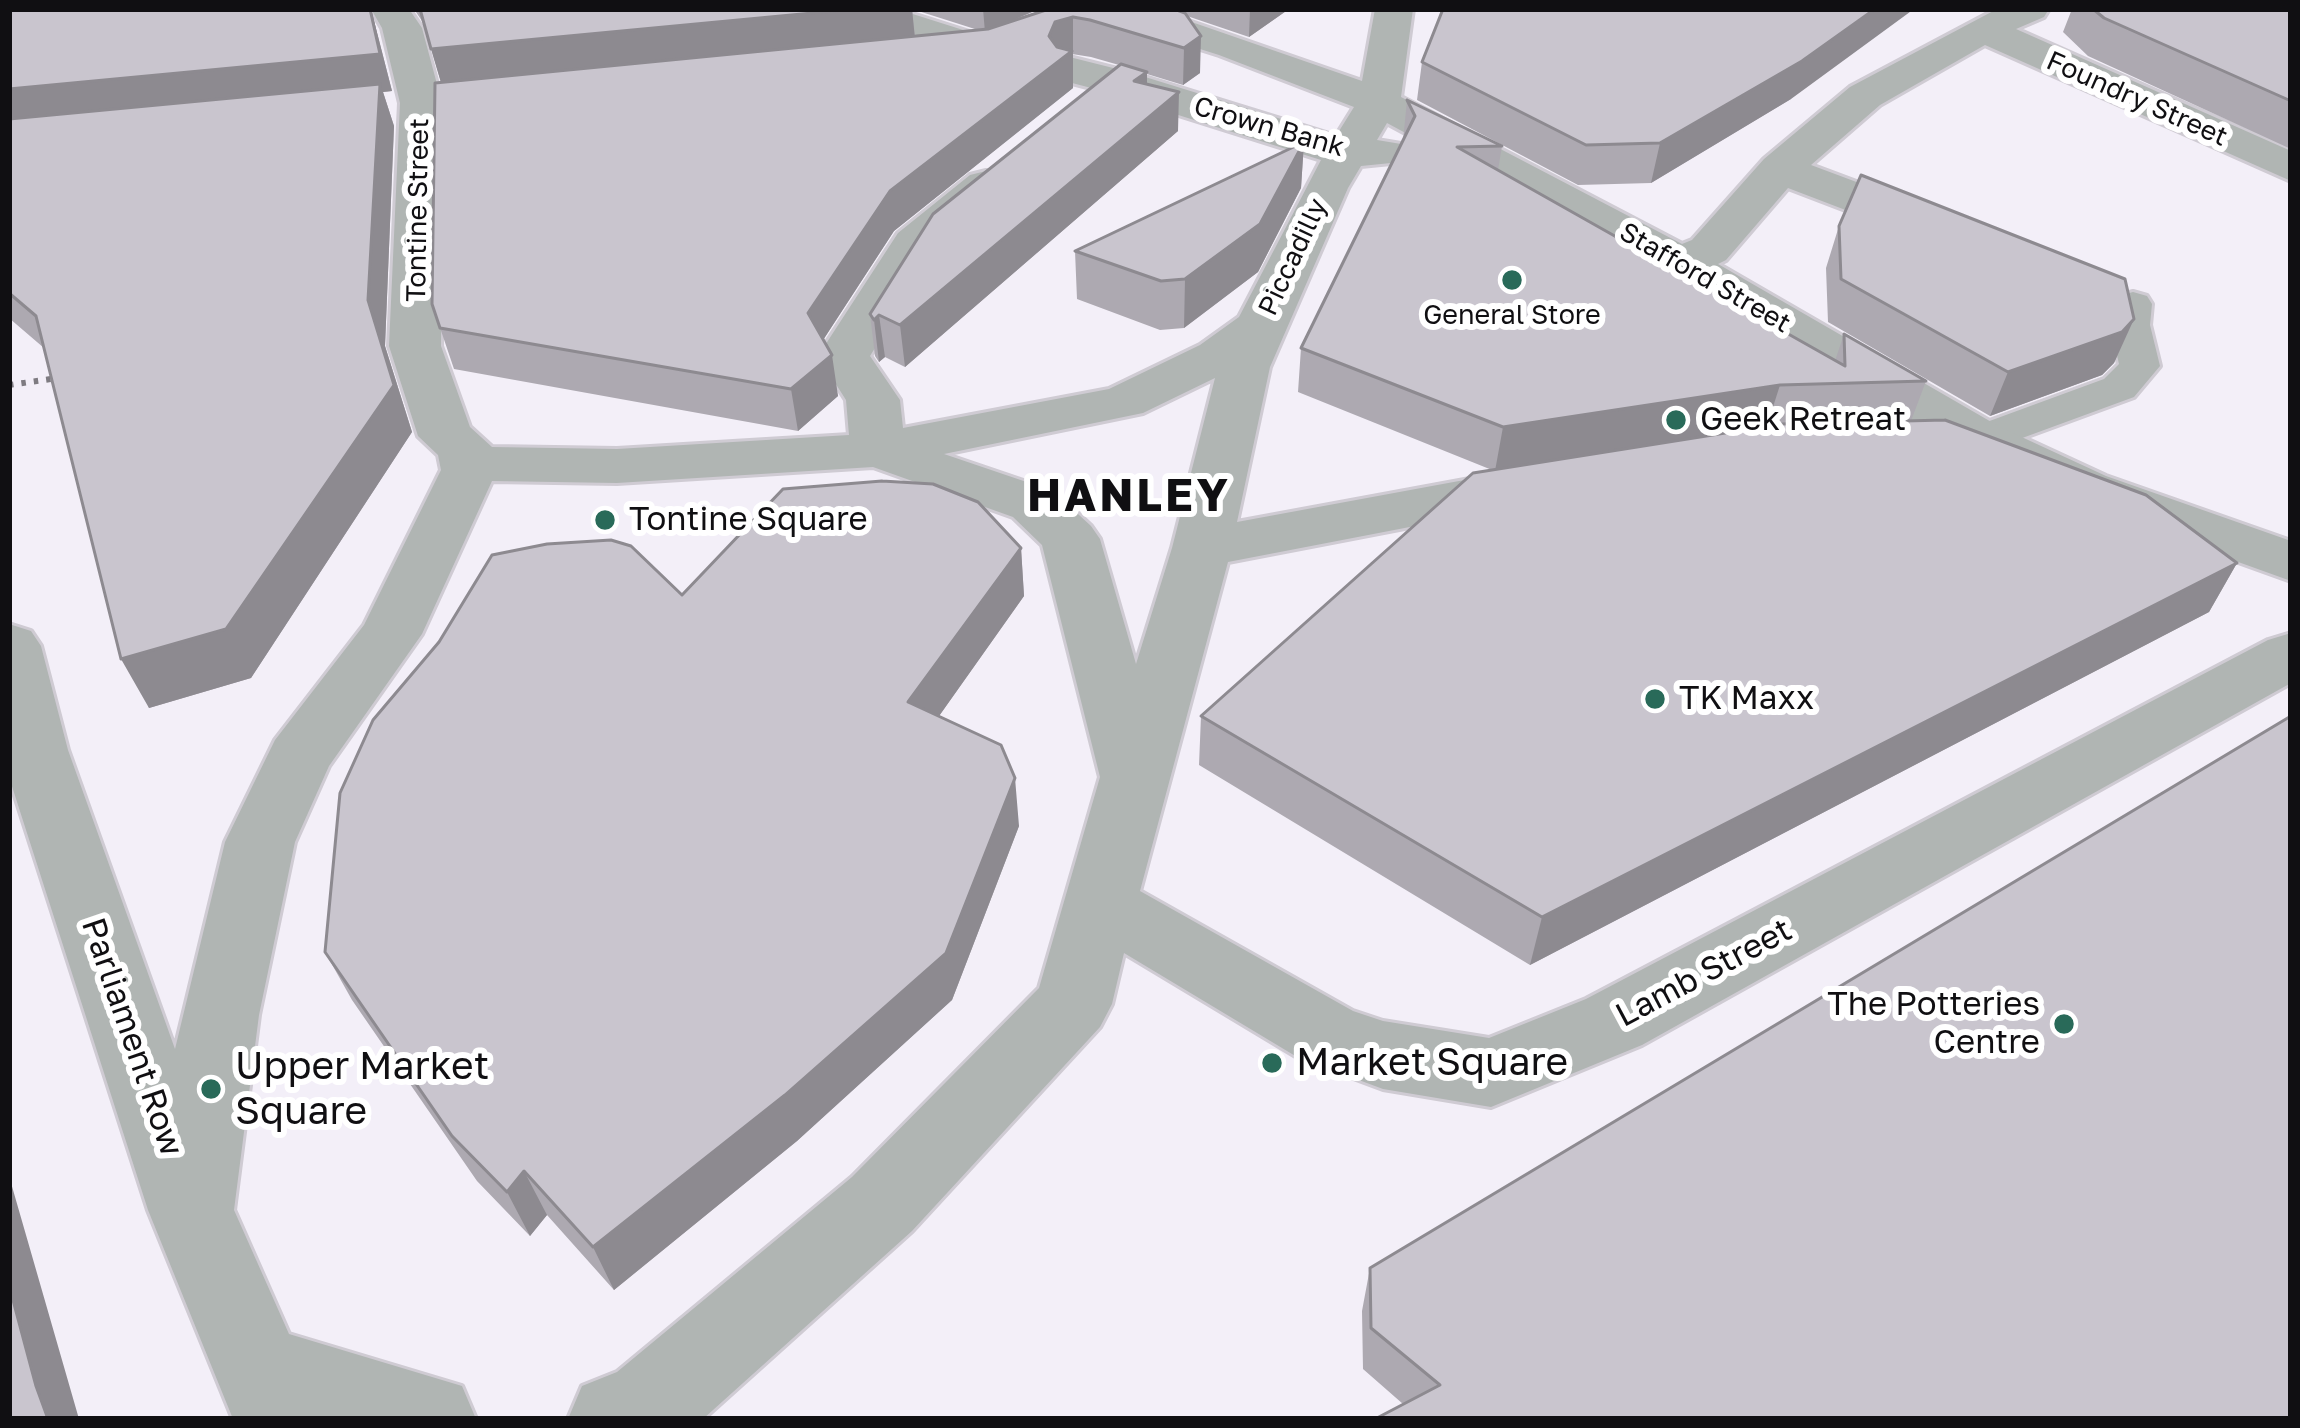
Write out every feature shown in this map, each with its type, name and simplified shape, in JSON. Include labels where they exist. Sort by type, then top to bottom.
[{"type":"street","name":"Tontine Street","points":[[390,9],[402,28],[421,104],[416,346],[446,436],[465,448],[469,470]]},
{"type":"street","name":"Stafford Street","points":[[1113,9],[1234,46],[1379,101],[1680,262],[1980,439],[2086,488],[2291,562]]},
{"type":"street","name":"Piccadilly","points":[[615,1419],[641,1412],[882,1204],[1073,1004],[1202,548],[1244,367],[1239,341],[1379,101],[1394,9]]},
{"type":"street","points":[[1680,262],[1709,250],[1780,169],[1865,96],[1983,29],[2030,9]]},
{"type":"street","points":[[895,58],[990,49],[1046,27]]},
{"type":"street","name":"Foundry Street","points":[[1983,29],[2291,168]]},
{"type":"street","name":"Crown Bank","points":[[990,49],[1096,95],[1345,153],[1483,155]]},
{"type":"street","points":[[374,108],[468,99]]},
{"type":"street","points":[[878,450],[873,400],[844,356],[915,244],[1024,154]]},
{"type":"street","points":[[1780,169],[1978,245]]},
{"type":"street","points":[[2089,287],[2133,304]]},
{"type":"street","points":[[191,1210],[220,1015],[260,842],[299,757],[391,634],[469,470],[502,461],[617,466],[878,450],[1124,401],[1239,341]]},
{"type":"street","points":[[1902,447],[1980,439]]},
{"type":"street","points":[[878,450],[1033,504],[1070,539],[1134,777]]},
{"type":"street","points":[[1202,548],[1584,478]]},
{"type":"street","name":"Parliament Row","points":[[9,646],[34,750],[191,1210],[271,1395]]},
{"type":"street","name":"Lamb Street","points":[[1100,903],[1325,1034],[1383,1055],[1491,1073],[1614,1022],[2291,655]]},
{"type":"street","points":[[271,1395],[429,1419]]},
{"type":"lane","points":[[867,9],[990,49]]},
{"type":"lane","points":[[1980,439],[2119,388],[2140,366],[2130,325],[2133,304]]},
{"type":"path","points":[[9,385],[66,377]]},
{"type":"building","points":[[9,9],[370,9],[380,54],[9,89]]},
{"type":"building","points":[[420,9],[855,9],[431,49]]},
{"type":"building","points":[[1049,9],[1174,9],[1185,13],[1201,36],[1184,48],[1090,20],[1073,17],[1055,22],[1049,36],[1057,47],[1072,51],[890,191],[808,313],[832,355],[791,389],[440,328],[432,304],[435,83],[988,29]]},
{"type":"building","points":[[1443,9],[1875,9],[1802,61],[1660,143],[1586,145],[1422,62]]},
{"type":"building","points":[[2093,9],[2291,9],[2291,101],[2104,18]]},
{"type":"building","points":[[1121,64],[1147,72],[1134,81],[1179,92],[900,325],[879,315],[874,320],[870,314],[933,214]]},
{"type":"building","points":[[380,84],[368,300],[394,385],[226,629],[121,659],[36,316],[9,293],[9,119]]},
{"type":"building","points":[[1407,100],[1502,146],[1457,147],[1845,366],[1844,334],[1926,381],[1780,385],[1503,427],[1301,348],[1415,116]]},
{"type":"building","points":[[1304,142],[1260,224],[1185,279],[1161,281],[1075,251]]},
{"type":"building","points":[[1861,175],[2125,279],[2134,319],[2122,332],[2008,372],[1841,279],[1839,226]]},
{"type":"building","name":"TK Maxx","points":[[1945,420],[2146,495],[2237,563],[1542,917],[1201,716],[1473,473],[1782,424]]},
{"type":"building","points":[[882,481],[933,484],[978,502],[1021,548],[908,702],[1001,745],[1015,778],[946,953],[785,1095],[593,1247],[524,1171],[507,1192],[452,1136],[325,952],[340,793],[373,720],[439,642],[492,555],[547,544],[611,540],[631,546],[682,595],[783,489]]},
{"type":"building","name":"The Potteries Centre","points":[[2291,716],[2291,1419],[1375,1419],[1440,1385],[1371,1328],[1370,1268]]},
{"type":"building","points":[[9,1285],[36,1386],[48,1419],[9,1419]]},
{"type":"place","name":"General Store","points":[[1512,280]]},
{"type":"place","name":"Geek Retreat","points":[[1676,420]]},
{"type":"place","name":"Tontine Square","points":[[605,520]]},
{"type":"place","name":"TK Maxx","points":[[1655,699]]},
{"type":"place","name":"The Potteries Centre","points":[[2064,1024]]},
{"type":"place","name":"Market Square","points":[[1272,1063]]},
{"type":"place","name":"Upper Market Square","points":[[211,1089]]},
{"type":"district","name":"HANLEY","points":[[1129,497]]}]
